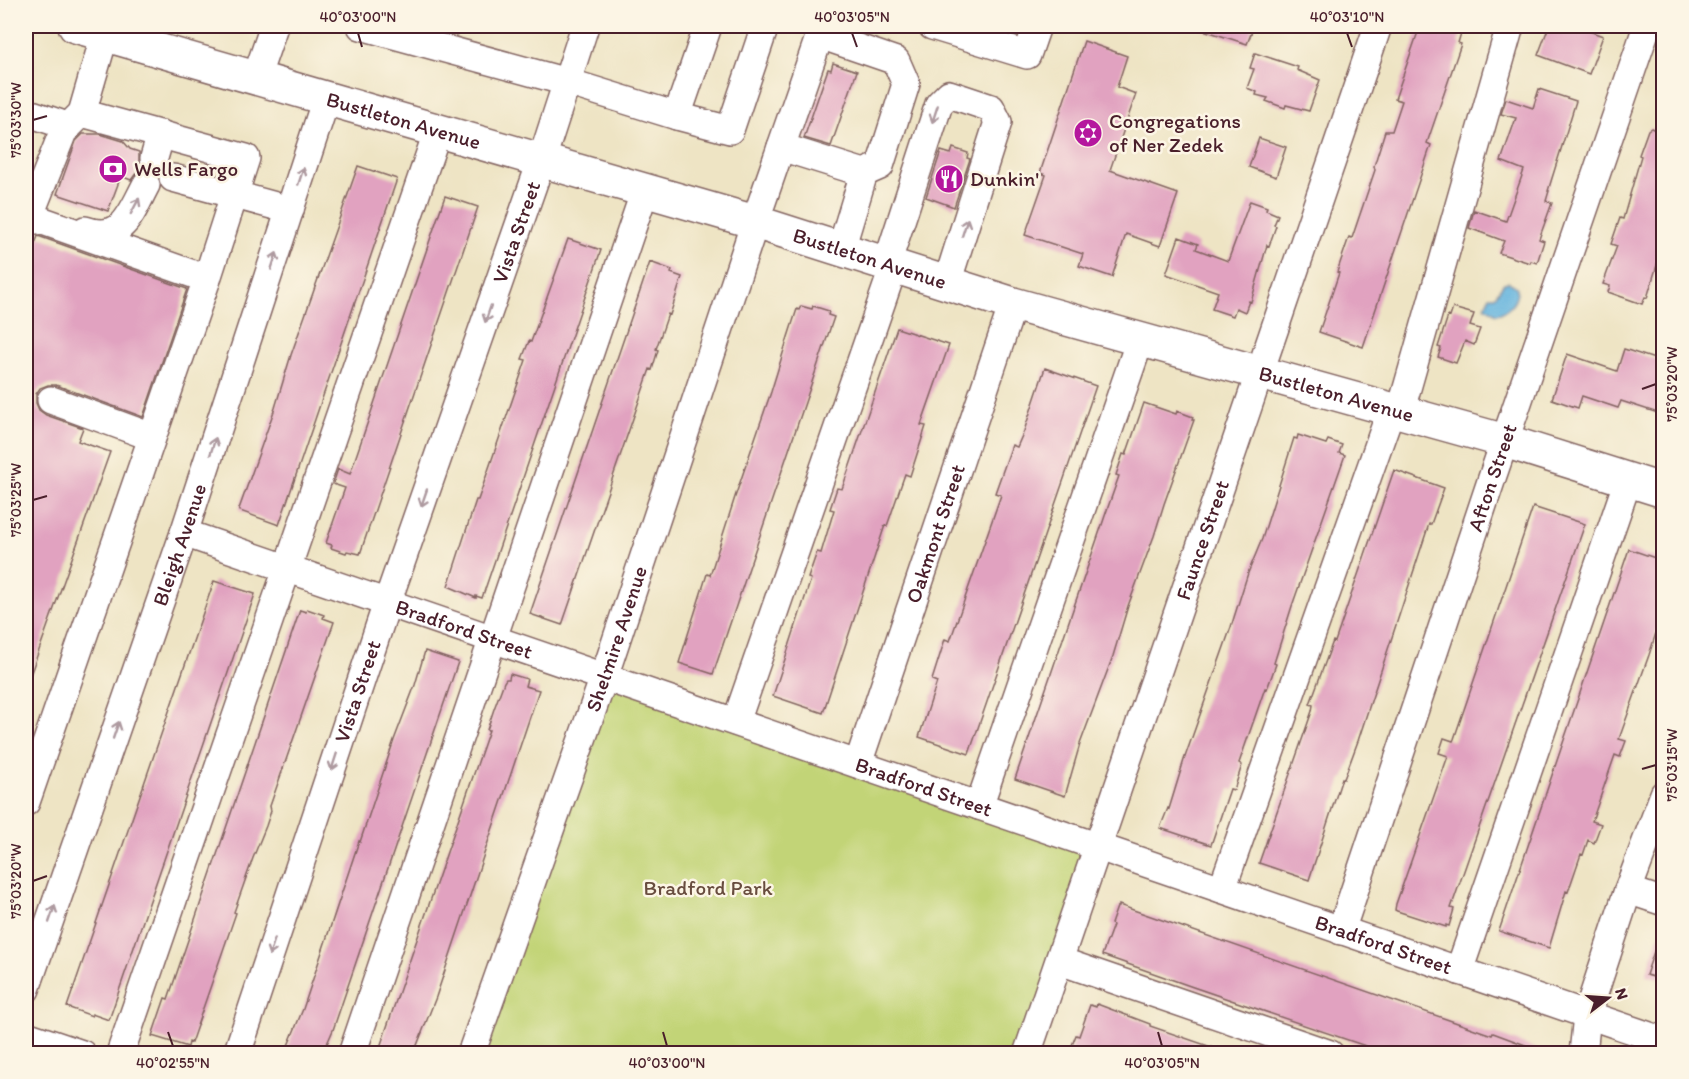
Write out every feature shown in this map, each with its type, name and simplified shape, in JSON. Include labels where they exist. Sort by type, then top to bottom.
[{"type":"main road","name":"Bustleton Avenue","points":[[90,30],[755,222],[1013,304],[1505,441],[1664,491]]},
{"type":"street","points":[[256,78],[274,26]]},
{"type":"street","points":[[361,26],[567,82],[730,130],[765,26]]},
{"type":"street","name":"Vista Street","points":[[237,1053],[387,603],[542,159],[585,26]]},
{"type":"street","points":[[677,116],[708,26]]},
{"type":"street","points":[[932,26],[1027,55],[1037,26]]},
{"type":"street","name":"Faunce Street","points":[[1028,1053],[1378,26]]},
{"type":"street","points":[[1222,890],[1395,411],[1510,26]]},
{"type":"street","name":"Afton Street","points":[[1341,930],[1647,26]]},
{"type":"street","points":[[28,217],[63,132],[75,119],[90,30]]},
{"type":"street","points":[[781,147],[864,173],[879,166],[906,84],[896,61],[821,30]]},
{"type":"street","name":"Shelmire Avenue","points":[[471,1053],[604,677],[821,30]]},
{"type":"street","points":[[736,722],[890,265],[939,104],[949,94],[991,108],[998,122],[947,283]]},
{"type":"street","name":"Bleigh Avenue","points":[[26,989],[184,533],[326,99]]},
{"type":"street","points":[[26,112],[75,119],[158,146],[246,158],[207,279],[26,802]]},
{"type":"street","points":[[120,1053],[438,130]]},
{"type":"street","points":[[840,249],[864,173]]},
{"type":"street","points":[[173,178],[290,210]]},
{"type":"street","points":[[28,217],[107,234],[124,223],[146,185]]},
{"type":"street","points":[[352,1053],[645,190]]},
{"type":"street","points":[[28,217],[207,279]]},
{"type":"street","name":"Oakmont Street","points":[[858,764],[1013,304]]},
{"type":"street","points":[[979,806],[1140,340]]},
{"type":"street","points":[[51,400],[152,437]]},
{"type":"street","points":[[1459,971],[1628,480]]},
{"type":"street","name":"Bradford Street","points":[[184,533],[1664,1041]]},
{"type":"street","points":[[1583,1053],[1587,1015],[1628,890],[1664,794]]},
{"type":"street","points":[[1628,890],[1664,902]]},
{"type":"street","points":[[1060,961],[1330,1053]]},
{"type":"street","points":[[26,1035],[82,1053]]},
{"type":"green space","name":"Bradford Park","points":[[604,677],[1098,847],[1027,1053],[471,1054]]},
{"type":"water","points":[[1509,282],[1517,288],[1516,297],[1509,308],[1496,314],[1485,306],[1490,296],[1495,296],[1504,283]]},
{"type":"building","points":[[1201,26],[1254,26],[1247,44],[1200,29]]},
{"type":"building","points":[[1420,26],[1463,26],[1458,43],[1461,44],[1427,143],[1431,145],[1363,347],[1319,332],[1349,237],[1352,238],[1375,170],[1374,166],[1385,131],[1392,131],[1402,101],[1395,99]]},
{"type":"building","points":[[1549,26],[1575,26],[1603,36],[1589,74],[1538,55]]},
{"type":"building","name":"Congregations of Ner Zedek","points":[[1084,41],[1127,56],[1117,87],[1136,94],[1110,170],[1178,194],[1160,246],[1126,234],[1112,277],[1079,266],[1083,254],[1025,235],[1046,175],[1040,173]]},
{"type":"building","points":[[1255,53],[1298,67],[1297,70],[1320,80],[1309,111],[1286,105],[1285,108],[1266,101],[1268,98],[1256,95],[1257,92],[1247,88],[1254,69],[1250,68]]},
{"type":"building","points":[[833,63],[857,71],[831,146],[804,138],[828,69],[831,70]]},
{"type":"building","points":[[1539,89],[1576,101],[1548,191],[1546,201],[1552,203],[1539,239],[1544,241],[1537,263],[1531,261],[1530,263],[1499,253],[1504,241],[1469,228],[1474,210],[1506,221],[1524,170],[1501,161],[1516,118],[1501,114],[1506,99],[1533,108]]},
{"type":"building","points":[[1651,128],[1664,134],[1664,242],[1647,298],[1645,297],[1642,304],[1608,292],[1610,286],[1603,284],[1617,246],[1611,244],[1620,218],[1623,219],[1641,156],[1639,155],[1648,130]]},
{"type":"building","name":"Wells Fargo","points":[[83,134],[100,134],[123,141],[130,149],[139,152],[139,162],[144,170],[137,172],[131,180],[121,176],[108,211],[57,194],[76,141]]},
{"type":"building","points":[[1259,138],[1286,147],[1276,177],[1249,167]]},
{"type":"building","name":"Dunkin'","points":[[953,148],[968,153],[967,158],[970,159],[954,207],[926,197],[941,151],[951,154]]},
{"type":"building","points":[[358,166],[397,179],[279,525],[239,509]]},
{"type":"building","points":[[445,196],[478,207],[360,554],[347,551],[346,553],[331,548],[332,545],[326,543],[345,488],[333,484],[338,469],[350,474]]},
{"type":"building","points":[[1250,201],[1267,207],[1266,210],[1278,215],[1251,302],[1249,301],[1245,312],[1236,308],[1233,316],[1212,309],[1218,292],[1166,274],[1179,237],[1198,244],[1196,249],[1228,261]]},
{"type":"building","points":[[38,236],[187,289],[143,417],[56,385],[40,388],[36,394],[39,410],[46,415],[83,428],[78,441],[110,452],[28,681],[26,681],[26,252],[31,254]]},
{"type":"building","points":[[568,239],[601,250],[482,598],[476,596],[476,598],[448,586],[526,360],[522,359],[529,341],[531,342]]},
{"type":"building","points":[[650,262],[672,270],[671,273],[682,277],[656,349],[658,350],[652,370],[650,369],[562,625],[530,614]]},
{"type":"building","points":[[801,306],[812,309],[813,306],[829,311],[828,315],[834,317],[713,674],[679,663],[797,309],[799,310]]},
{"type":"building","points":[[1453,308],[1474,314],[1470,326],[1480,329],[1474,345],[1465,341],[1456,363],[1438,357],[1441,348],[1438,347]]},
{"type":"building","points":[[897,328],[949,345],[921,425],[926,426],[910,476],[905,474],[887,526],[885,525],[823,713],[773,696],[811,579],[808,578],[817,552],[821,553],[834,510],[830,509],[837,488],[842,489]]},
{"type":"building","points":[[1624,349],[1664,362],[1664,415],[1621,401],[1618,408],[1582,396],[1578,408],[1552,399],[1567,354],[1617,371]]},
{"type":"building","points":[[1045,368],[1096,386],[969,754],[919,737],[937,682],[932,680],[945,639],[950,641],[1001,495],[995,493],[1012,445],[1017,447],[1024,431]]},
{"type":"building","points":[[1144,403],[1176,414],[1177,411],[1193,417],[1192,420],[1194,420],[1128,606],[1113,656],[1080,744],[1065,796],[1015,779],[1119,476],[1116,475],[1123,454],[1126,455]]},
{"type":"building","points":[[1298,435],[1326,444],[1328,440],[1342,445],[1339,453],[1345,455],[1292,606],[1274,663],[1276,664],[1267,689],[1265,688],[1239,763],[1242,765],[1234,790],[1230,789],[1211,845],[1160,828],[1169,809],[1248,573],[1262,539],[1294,438],[1297,439]]},
{"type":"building","points":[[1394,470],[1444,488],[1431,524],[1429,524],[1358,741],[1344,779],[1342,778],[1309,880],[1259,863],[1312,711],[1313,705],[1310,704],[1333,641],[1335,642]]},
{"type":"building","points":[[1533,507],[1585,524],[1451,908],[1454,909],[1449,926],[1446,925],[1446,927],[1397,911],[1395,910],[1396,904],[1448,756],[1439,753],[1444,738],[1453,741],[1454,739]]},
{"type":"building","points":[[1629,549],[1664,561],[1664,608],[1619,739],[1626,741],[1620,757],[1615,755],[1592,821],[1601,824],[1594,843],[1588,840],[1583,855],[1581,854],[1568,892],[1566,891],[1549,948],[1499,931]]},
{"type":"building","points":[[214,581],[255,594],[109,1020],[92,1014],[92,1016],[67,1007]]},
{"type":"building","points":[[307,609],[324,615],[323,618],[334,622],[191,1043],[189,1042],[188,1047],[152,1036],[165,998],[168,999],[300,610],[306,612]]},
{"type":"building","points":[[425,651],[458,662],[333,1030],[323,1053],[285,1053],[303,1009]]},
{"type":"building","points":[[510,674],[527,679],[525,686],[539,690],[436,997],[414,1053],[378,1053],[489,730],[487,730],[494,709],[504,682],[509,679]]},
{"type":"building","points":[[1119,905],[1492,1035],[1493,1033],[1544,1053],[1386,1053],[1193,987],[1102,955]]},
{"type":"building","points":[[1661,931],[1664,931],[1664,980],[1646,975]]},
{"type":"building","points":[[1097,1004],[1150,1024],[1150,1026],[1223,1051],[1223,1053],[1069,1053],[1076,1035],[1079,1036],[1090,1005],[1096,1007]]},
{"type":"place","name":"Congregations of Ner Zedek","points":[[1088,133]]},
{"type":"place","name":"Wells Fargo","points":[[113,169]]},
{"type":"place","name":"Dunkin'","points":[[949,179]]}]
